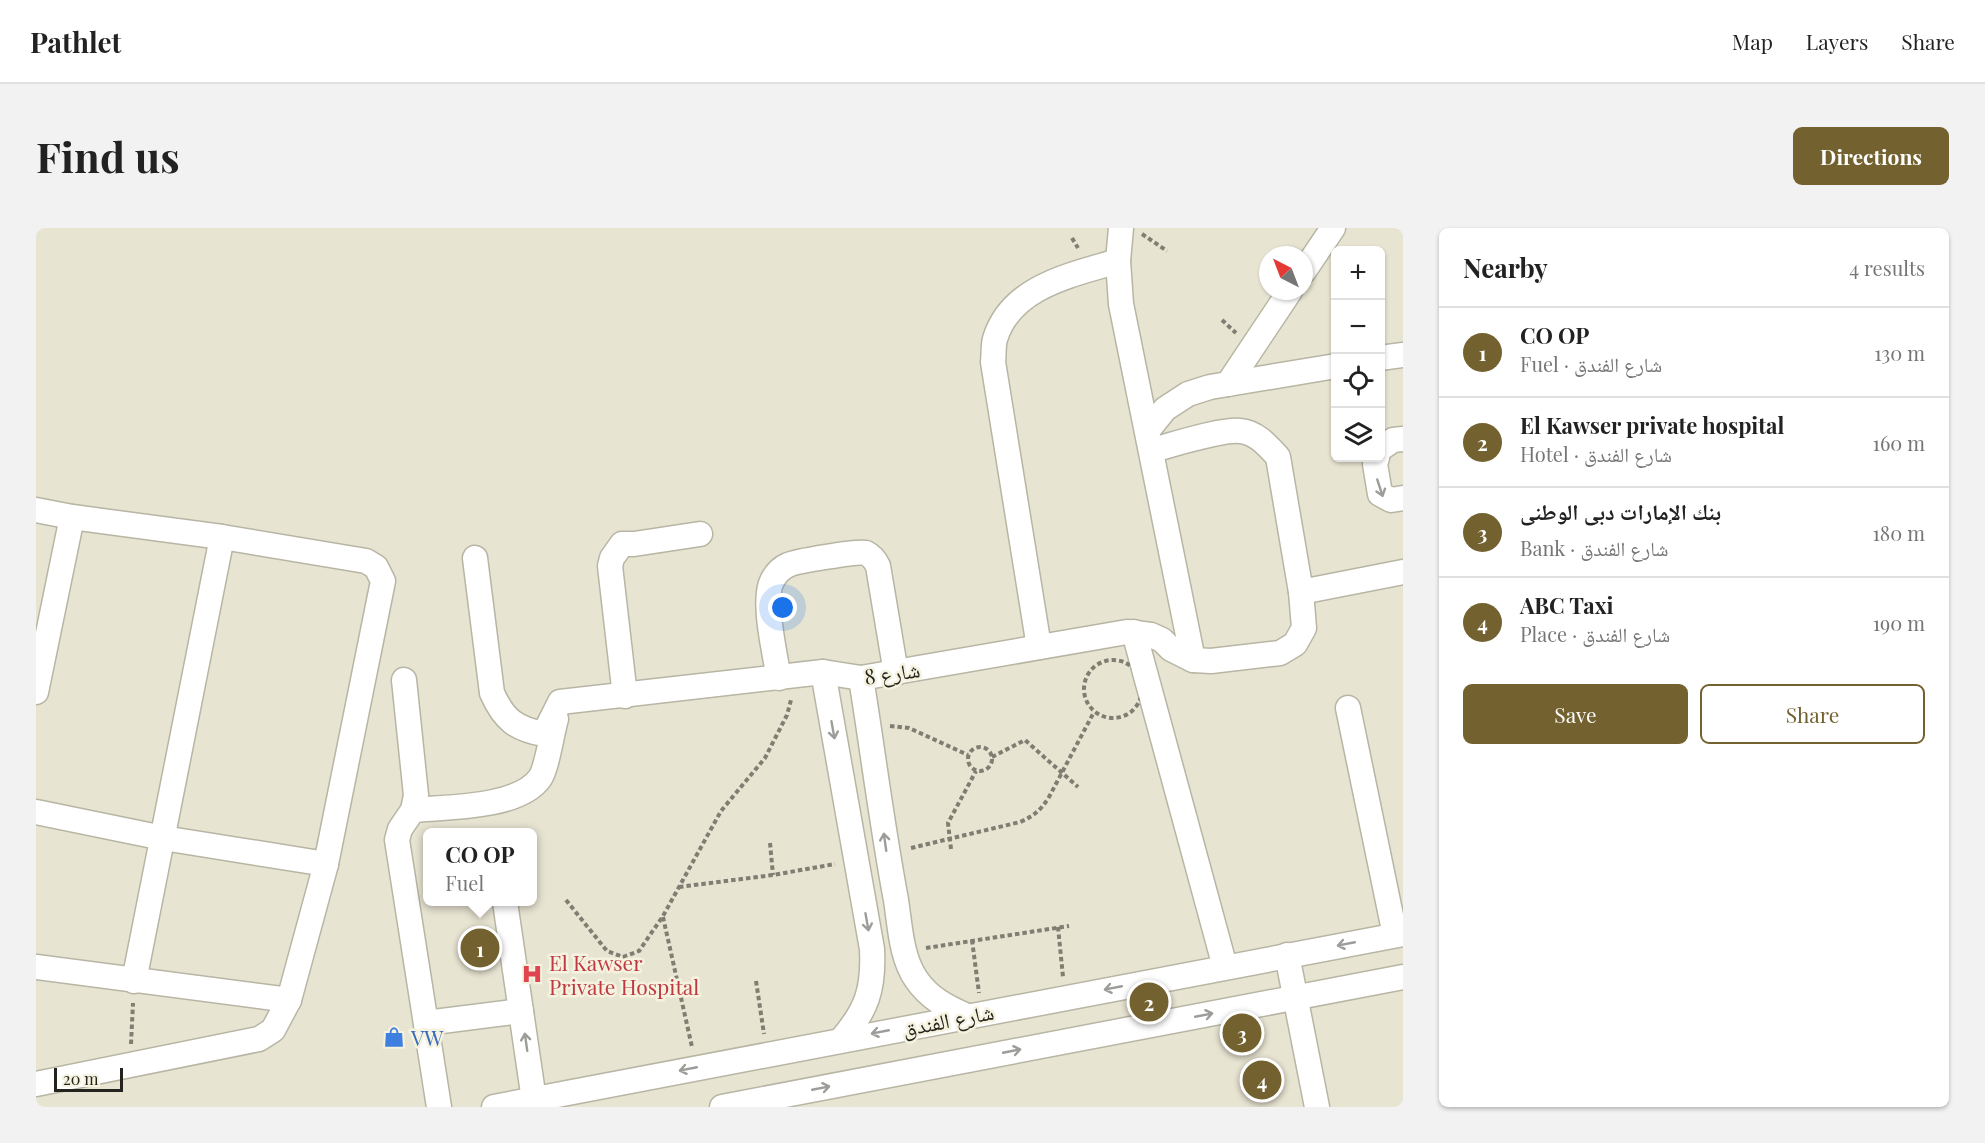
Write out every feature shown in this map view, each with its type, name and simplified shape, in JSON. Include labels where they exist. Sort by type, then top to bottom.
[{"type":"street","points":[[1121,228],[1118,261],[1121,304],[1193,660]]},
{"type":"street","points":[[1313,258],[1333,228]]},
{"type":"street","points":[[1039,647],[993,362],[994,341],[1002,322],[1015,305],[1035,291],[1057,279],[1118,261]]},
{"type":"street","points":[[1228,384],[1284,300]]},
{"type":"street","points":[[1385,357],[1403,355]]},
{"type":"street","points":[[1150,440],[1165,409],[1188,394],[1210,387],[1331,367]]},
{"type":"street","name":"شارع 8","points":[[560,702],[823,672],[861,678],[1134,632],[1162,640],[1170,649],[1193,660],[1211,661],[1280,653],[1295,644],[1304,628],[1301,592],[1278,457],[1264,442],[1240,431],[1150,440]]},
{"type":"street","points":[[1385,446],[1393,440],[1403,439]]},
{"type":"street","points":[[1376,462],[1380,494],[1391,500],[1403,498]]},
{"type":"street","points":[[36,510],[366,561],[376,567],[383,581],[326,864],[289,1000],[273,1030],[259,1039],[36,1084]]},
{"type":"street","points":[[36,692],[72,517]]},
{"type":"street","points":[[626,696],[610,566],[612,558],[622,544],[700,534]]},
{"type":"street","points":[[134,981],[222,537]]},
{"type":"street","points":[[788,676],[768,606],[771,582],[778,572],[788,565],[859,552],[871,556],[878,566],[896,673]]},
{"type":"street","points":[[475,558],[492,693],[499,709],[511,722],[527,731],[544,734],[560,702]]},
{"type":"street","points":[[1301,592],[1403,572]]},
{"type":"street","points":[[1134,632],[1225,967]]},
{"type":"street","points":[[823,672],[872,950],[873,974],[868,999],[861,1013],[841,1040]]},
{"type":"street","points":[[861,678],[887,853],[906,959],[916,978],[929,995],[947,1008],[974,1014]]},
{"type":"street","points":[[404,680],[416,795],[413,810],[399,829],[397,840],[417,900],[426,1023],[439,1107]]},
{"type":"street","points":[[413,810],[502,801],[530,788],[542,776],[560,702]]},
{"type":"street","points":[[1348,708],[1399,934]]},
{"type":"street","points":[[36,812],[163,838],[326,864]]},
{"type":"street","points":[[506,906],[534,1100]]},
{"type":"street","name":"شارع الفندق","points":[[494,1107],[1399,934]]},
{"type":"street","points":[[1287,955],[1317,1107]]},
{"type":"street","points":[[36,967],[289,1000]]},
{"type":"street","name":"شارع الفندق","points":[[722,1107],[782,1101],[1403,977]]},
{"type":"street","points":[[426,1023],[521,1011]]},
{"type":"path","points":[[1134,228],[1167,251]]},
{"type":"path","points":[[1122,660],[1131,665],[1142,682],[1139,702],[1124,716],[1104,717],[1094,712],[1084,695],[1083,685],[1086,675],[1101,661],[1122,660]]},
{"type":"path","points":[[566,900],[607,951],[623,957],[639,951],[663,916],[721,811],[770,749],[787,715],[788,676]]},
{"type":"path","points":[[887,853],[1033,817],[1042,808],[1062,774],[1094,712]]},
{"type":"path","points":[[868,724],[909,728],[968,755]]},
{"type":"path","points":[[992,757],[1025,740],[1078,787]]},
{"type":"path","points":[[977,747],[984,747],[992,757],[992,763],[988,769],[976,771],[970,768],[967,762],[971,750],[977,747]]},
{"type":"path","points":[[951,849],[948,823],[976,771]]},
{"type":"path","points":[[770,843],[773,875]]},
{"type":"path","points":[[678,887],[773,875],[856,860]]},
{"type":"path","points":[[663,916],[696,1068]]},
{"type":"path","points":[[905,951],[1068,926]]},
{"type":"path","points":[[1058,927],[1065,997]]},
{"type":"path","points":[[972,940],[974,1014]]},
{"type":"path","points":[[130,1065],[134,981]]},
{"type":"path","points":[[756,981],[767,1054]]},
{"type":"place","name":"CO OP","points":[[480,948]]},
{"type":"place","name":"El Kawser Private Hospital","points":[[532,974]]},
{"type":"place","name":"El Kawser private hospital","points":[[1149,1002]]},
{"type":"place","name":"بنك الإمارات دبى الوطنى","points":[[1242,1033]]},
{"type":"place","name":"VW","points":[[394,1037]]},
{"type":"place","name":"ABC Taxi","points":[[1262,1080]]}]
